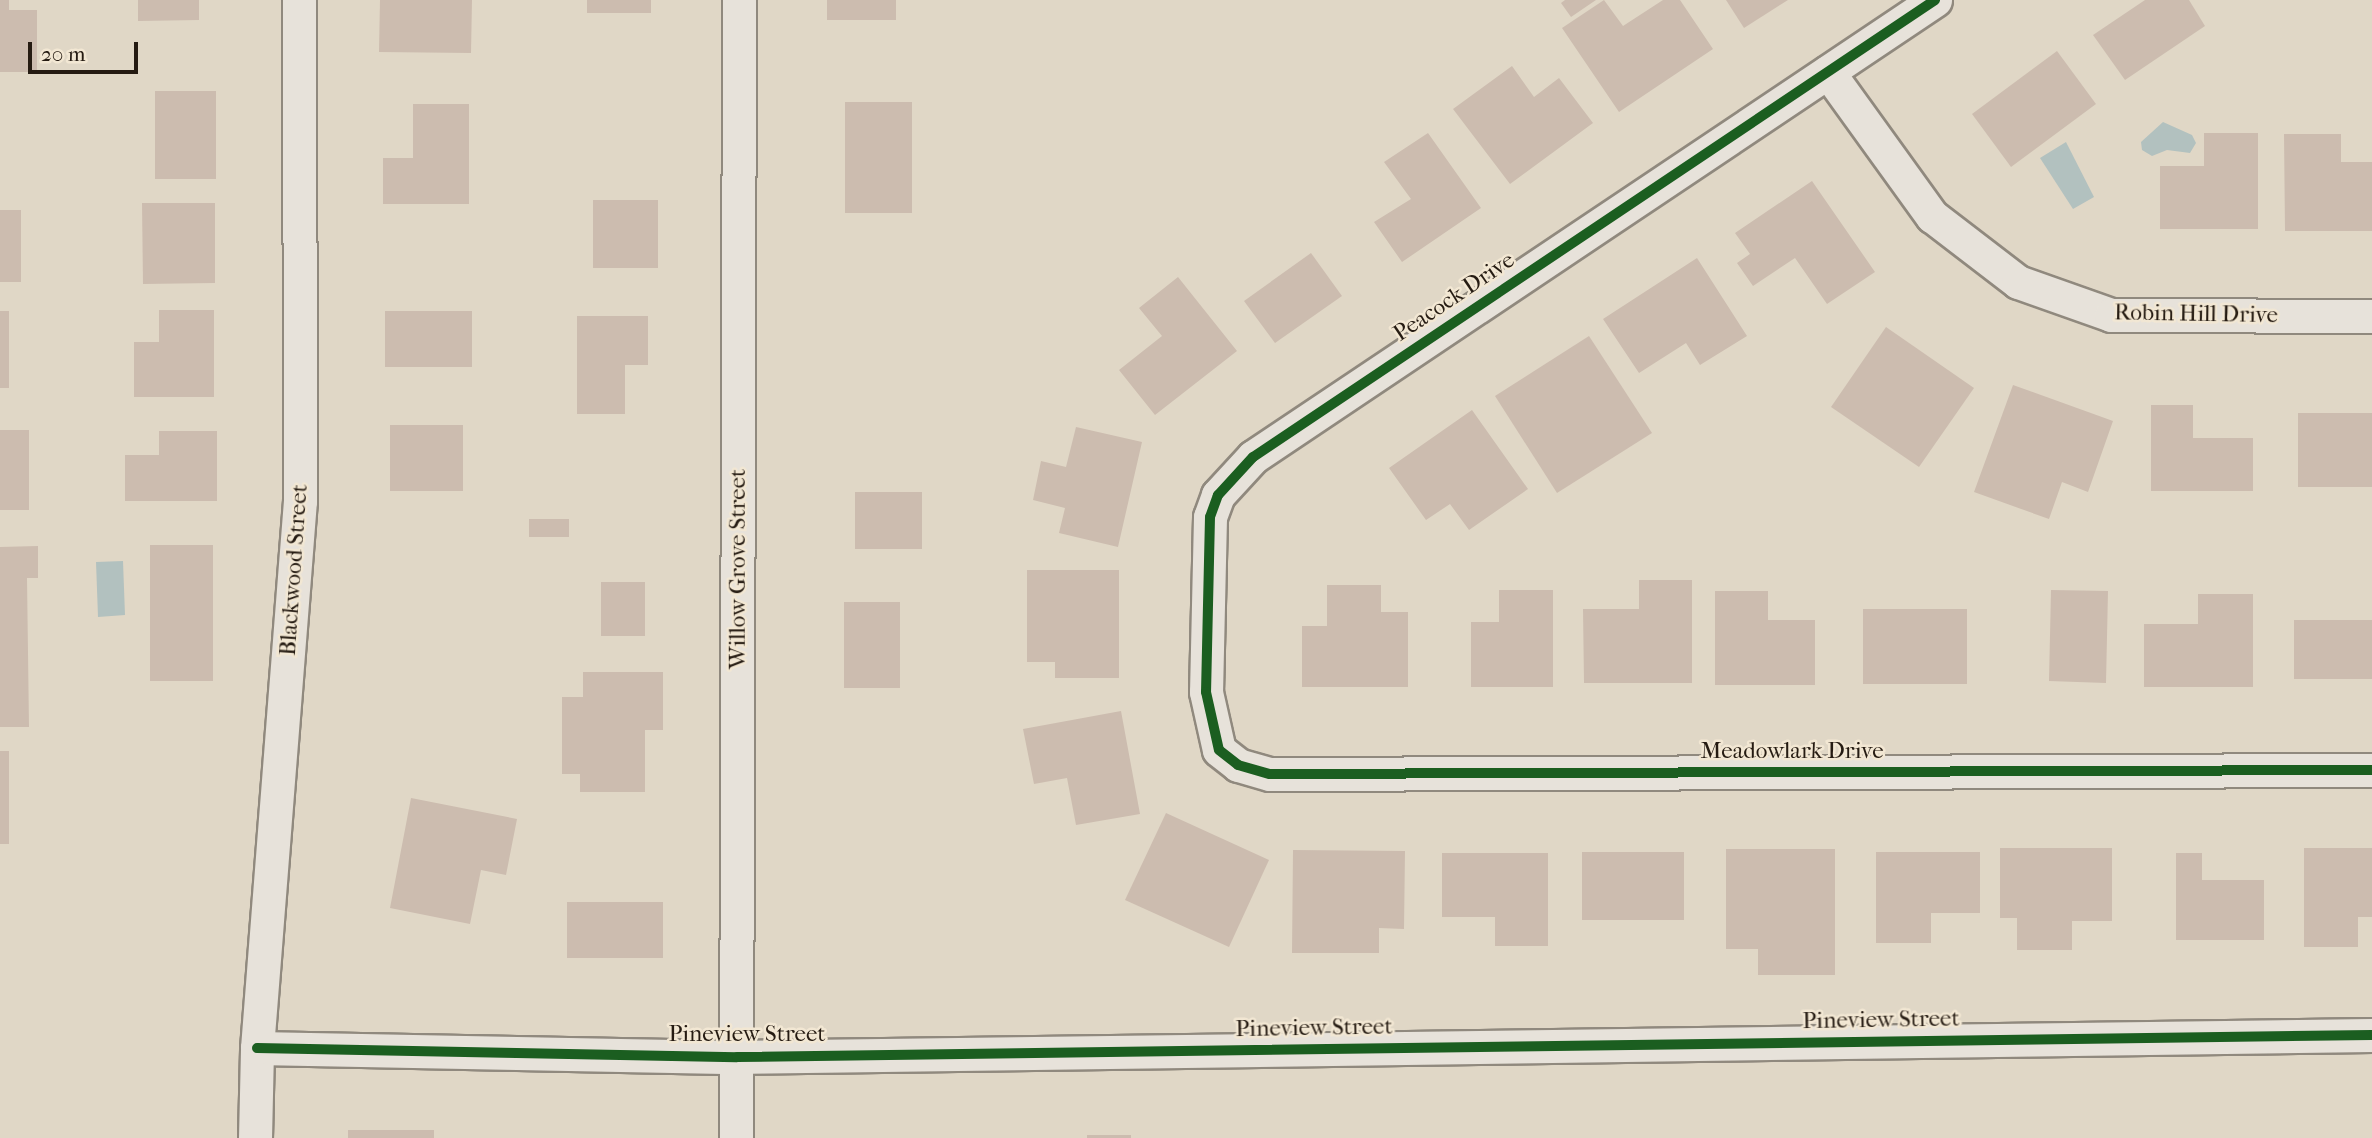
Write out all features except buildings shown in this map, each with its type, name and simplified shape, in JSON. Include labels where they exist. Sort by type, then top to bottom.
[{"type":"street","name":"Blackwood Street","points":[[255,1138],[257,1048],[300,502],[299,0]]},
{"type":"street","name":"Willow Grove Street","points":[[736,1138],[739,0]]},
{"type":"street","name":"Peacock Drive","points":[[1219,750],[1206,692],[1206,559],[1210,517],[1227,485],[1253,457],[1936,0]]},
{"type":"street","name":"Robin Hill Drive","points":[[1828,72],[1932,216],[2018,282],[2111,315],[2372,316]]},
{"type":"street","name":"Meadowlark Drive","points":[[1219,750],[1238,765],[1270,774],[2372,770]]},
{"type":"street","name":"Pineview Street","points":[[257,1048],[737,1057],[2372,1035]]},
{"type":"shaded area","points":[[2163,122],[2192,135],[2196,143],[2190,153],[2167,150],[2152,156],[2142,150],[2141,142]]},
{"type":"shaded area","points":[[2066,142],[2094,197],[2073,209],[2040,158]]},
{"type":"shaded area","points":[[123,561],[125,615],[98,617],[96,562]]},
{"type":"cycle path","points":[[1935,0],[1253,457],[1218,495],[1210,517],[1206,692],[1219,750],[1238,765],[1270,774],[2372,770]]},
{"type":"cycle path","points":[[257,1048],[737,1057],[2372,1035]]}]
